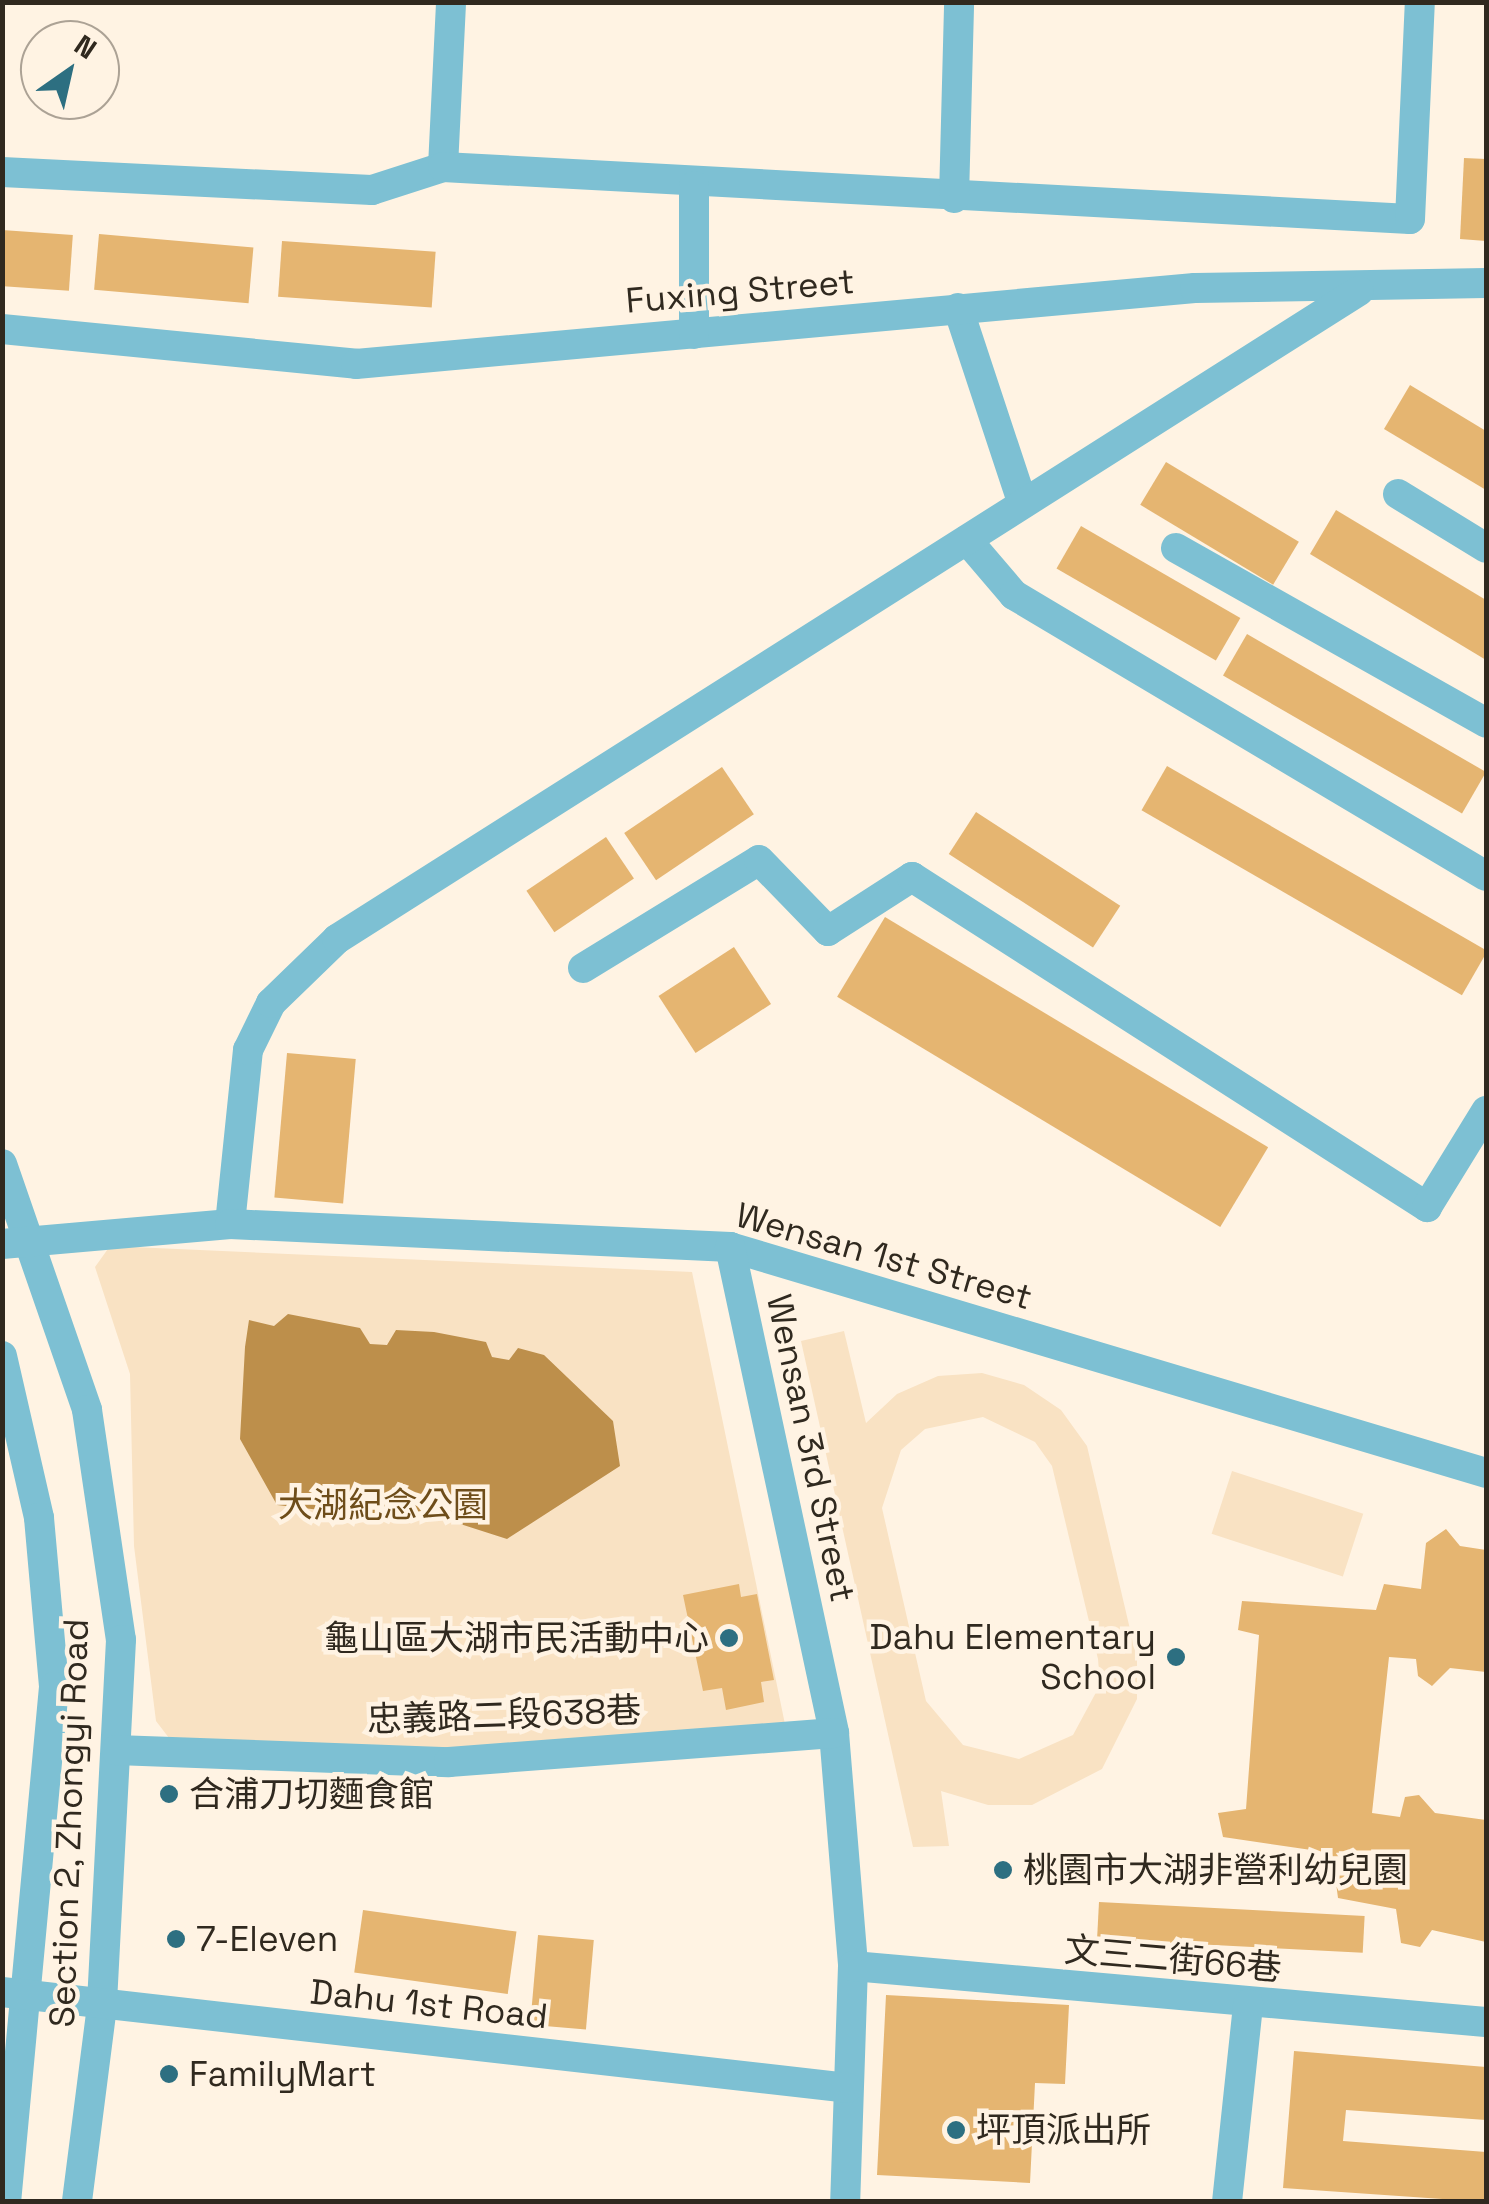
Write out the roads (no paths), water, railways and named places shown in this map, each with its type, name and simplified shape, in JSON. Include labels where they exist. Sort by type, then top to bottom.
[{"type":"street","points":[[443,167],[451,2]]},
{"type":"street","points":[[954,198],[959,2]]},
{"type":"street","points":[[2,172],[372,190],[443,167],[694,186],[1410,219],[1420,2]]},
{"type":"street","points":[[694,186],[694,334]]},
{"type":"street","name":"Fuxing Street","points":[[2,329],[356,364],[1195,288],[1360,291],[1486,282]]},
{"type":"street","points":[[230,1224],[248,1050],[271,1004],[337,939],[1360,291]]},
{"type":"street","points":[[958,308],[1024,504]]},
{"type":"street","points":[[1398,494],[1486,548]]},
{"type":"street","points":[[967,540],[1014,595],[1486,876]]},
{"type":"street","points":[[1176,548],[1486,723]]},
{"type":"street","points":[[583,968],[758,860],[828,931],[912,877],[1427,1207],[1486,1112]]},
{"type":"street","name":"Section 2, Zhongyi Road","points":[[2,1164],[18,1241],[87,1410],[122,1640],[102,2006],[76,2202]]},
{"type":"street","name":"Wensan 1st Street","points":[[18,1241],[230,1224],[730,1247],[1486,1472]]},
{"type":"street","name":"Wensan 3rd Street","points":[[730,1247],[834,1734],[853,1966],[845,2202]]},
{"type":"street","name":"Section 2, Zhongyi Road","points":[[2,1356],[40,1518],[54,1687],[14,1993],[6,2202]]},
{"type":"street","name":"忠義路二段638巷","points":[[116,1750],[449,1762],[834,1734]]},
{"type":"street","name":"文三二街66巷","points":[[853,1966],[1248,2004],[1486,2022]]},
{"type":"street","name":"Dahu 1st Road","points":[[14,1993],[848,2088]]},
{"type":"street","points":[[1227,2202],[1248,2004]]},
{"type":"place","name":"龜山區大湖市民活動中心","points":[[729,1638]]},
{"type":"place","name":"Dahu Elementary School","points":[[1176,1657]]},
{"type":"place","name":"合浦刀切麵食館","points":[[169,1794]]},
{"type":"place","name":"桃園市大湖非營利幼兒園","points":[[1003,1870]]},
{"type":"place","name":"7-Eleven","points":[[176,1939]]},
{"type":"place","name":"FamilyMart","points":[[169,2074]]},
{"type":"place","name":"坪頂派出所","points":[[956,2130]]},
{"type":"park label","name":"大湖紀念公園","points":[[383,1505]]}]
